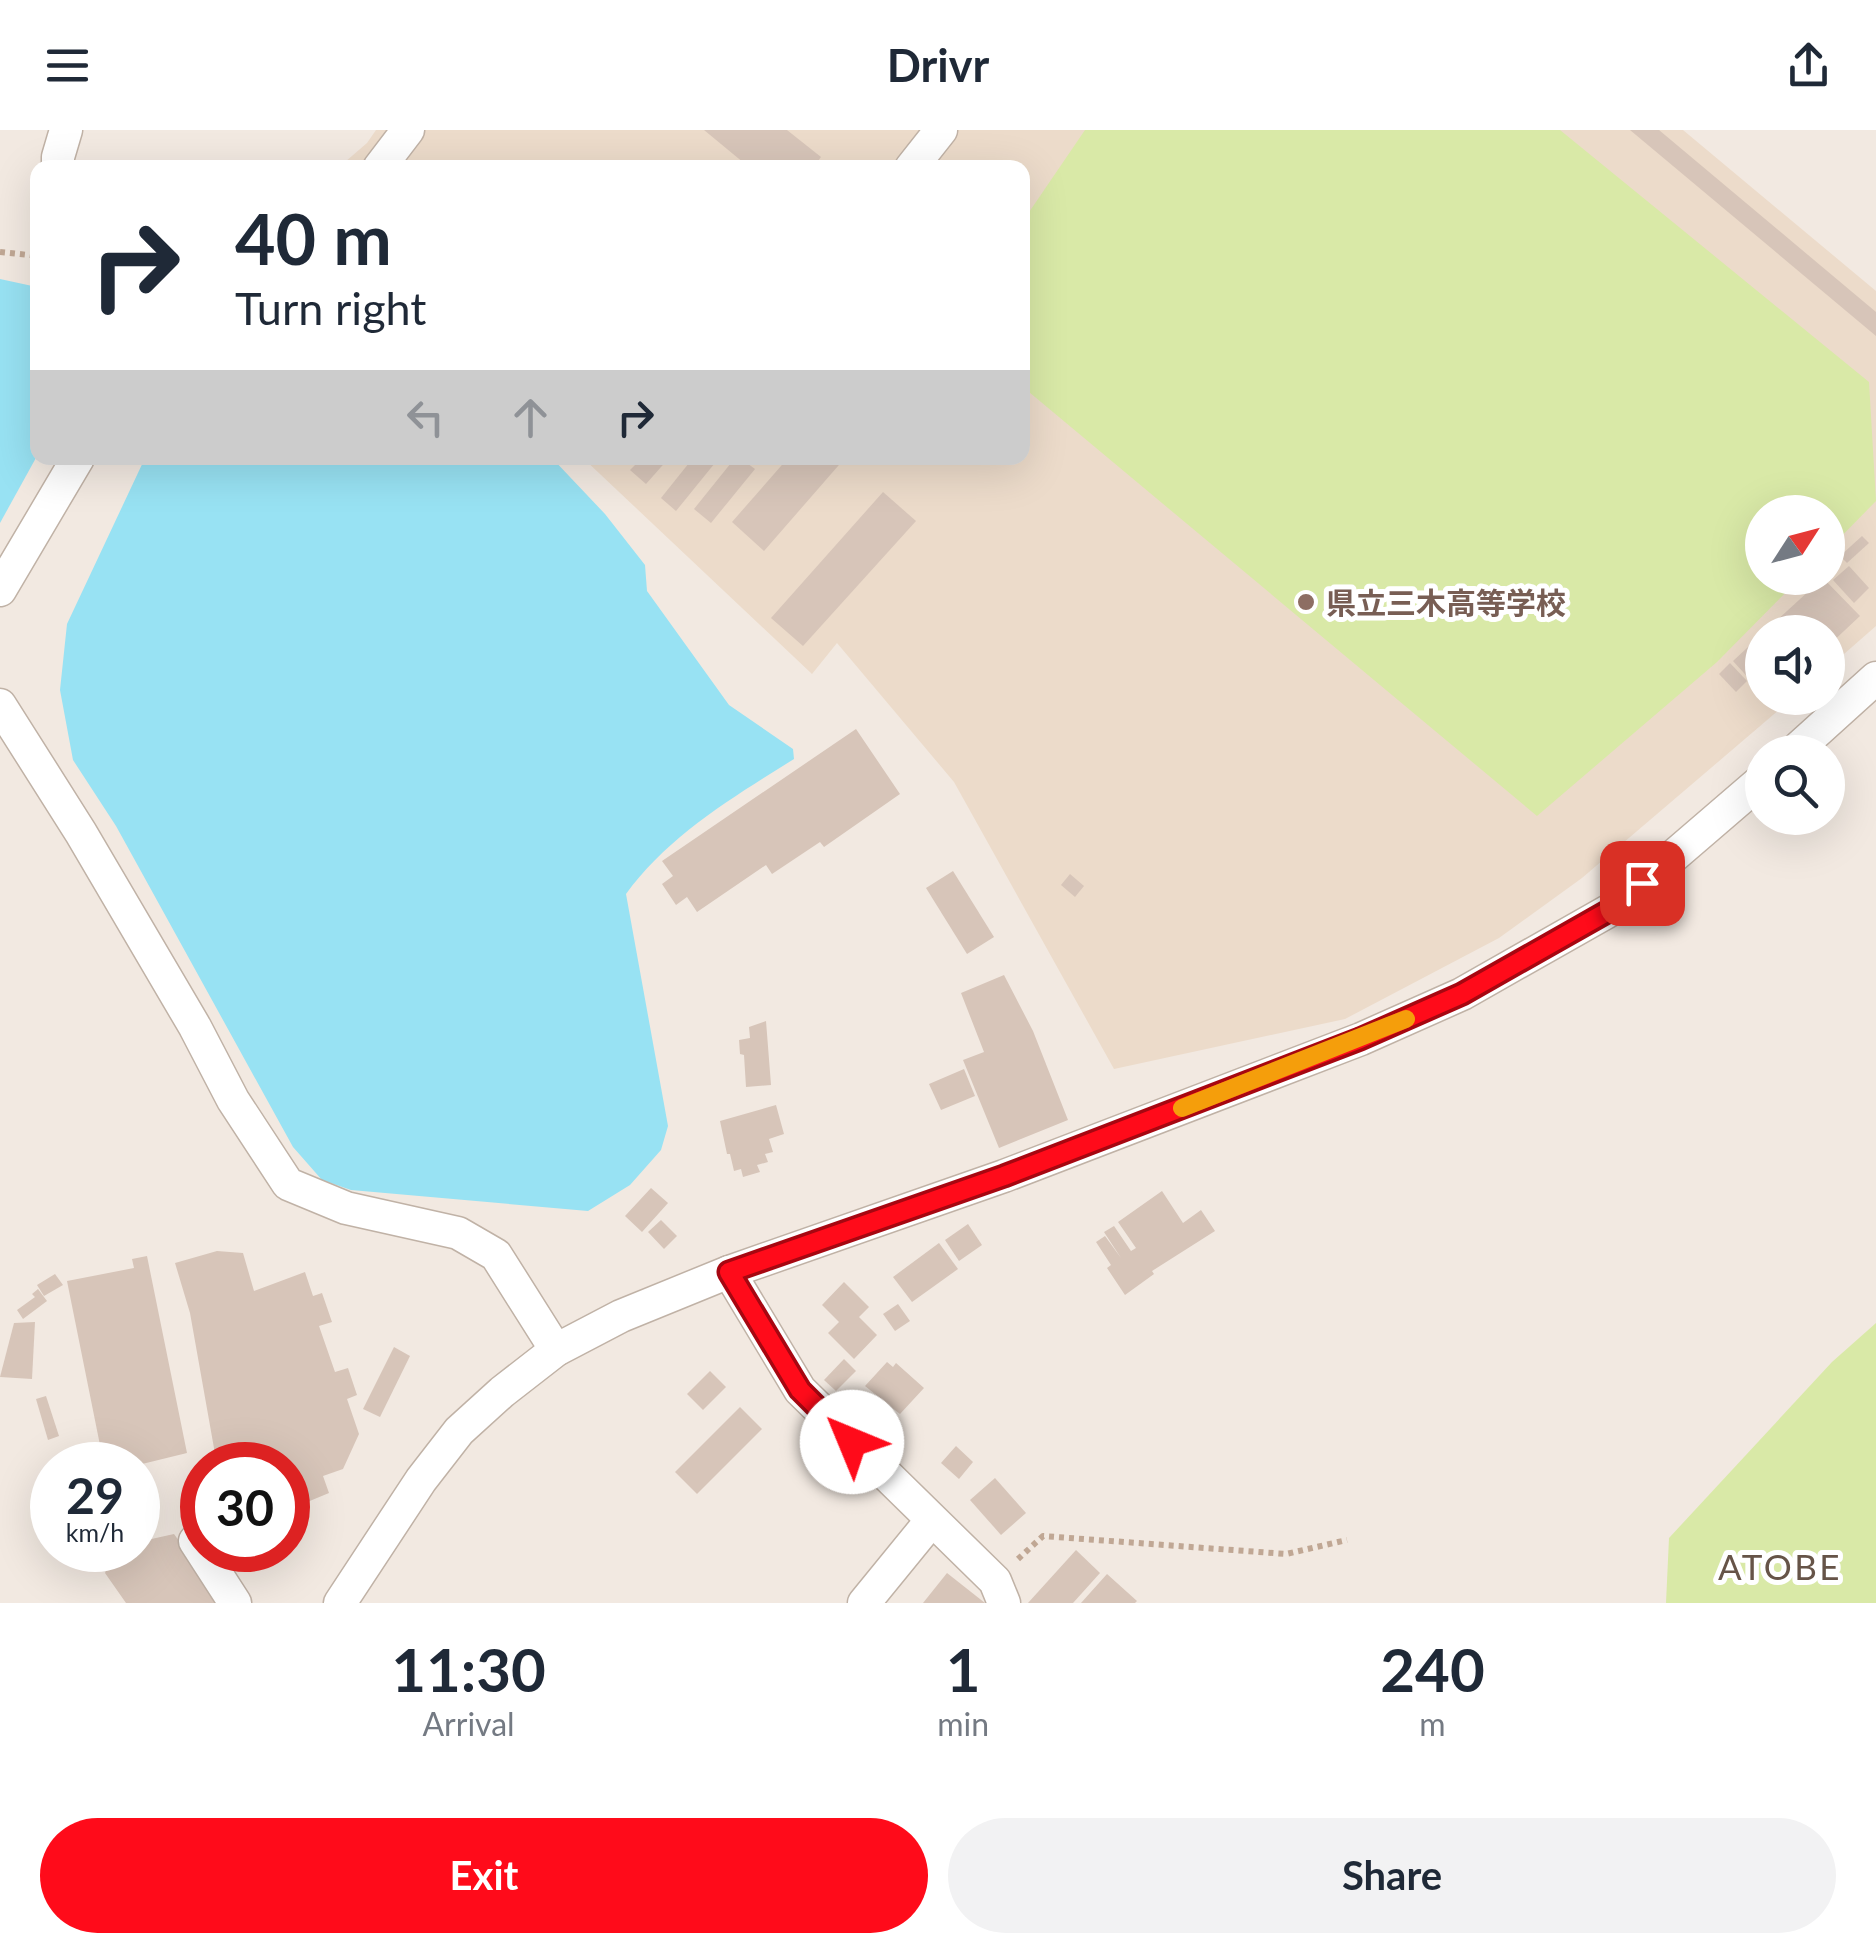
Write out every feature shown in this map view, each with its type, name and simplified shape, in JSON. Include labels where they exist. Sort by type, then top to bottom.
[{"type":"street","points":[[58,160],[66,130]]},
{"type":"street","points":[[384,160],[408,130]]},
{"type":"street","points":[[917,160],[941,130]]},
{"type":"street","points":[[0,590],[74,465]]},
{"type":"street","points":[[1813,735],[1876,678]]},
{"type":"street","points":[[0,704],[81,832],[233,1100],[288,1184],[346,1208],[458,1233],[496,1255],[556,1350]]},
{"type":"street","points":[[340,1603],[421,1480],[459,1431],[556,1350],[621,1316],[729,1272],[1022,1170],[1360,1039],[1462,994],[1612,909],[1745,795]]},
{"type":"street","points":[[729,1272],[800,1390],[999,1592]]},
{"type":"street","points":[[864,1603],[931,1521]]},
{"type":"street","points":[[215,1572],[235,1603]]},
{"type":"path","points":[[0,252],[30,255]]},
{"type":"path","points":[[999,1592],[1043,1536],[1286,1554],[1347,1540]]},
{"type":"shaded area","name":"県立三木高等学校","points":[[376,130],[1683,130],[1876,291],[1876,626],[1845,653],[1845,615],[1745,615],[1745,715],[1773,715],[1745,735],[1582,878],[1499,938],[1345,1019],[1114,1069],[954,782],[837,643],[812,674],[590,465],[1030,465],[1030,160],[347,160]]},
{"type":"green space","points":[[1085,130],[1560,130],[1869,382],[1876,501],[1845,533],[1845,495],[1745,495],[1745,595],[1783,595],[1763,615],[1745,615],[1745,634],[1717,662],[1537,816],[1030,393],[1030,211]]},
{"type":"green space","points":[[1876,1323],[1876,1603],[1666,1603],[1669,1538],[1832,1362]]},
{"type":"water","points":[[0,279],[30,285],[32,465],[0,523]]},
{"type":"water","points":[[142,465],[559,465],[605,514],[645,565],[647,591],[729,705],[793,749],[794,759],[682,836],[626,894],[668,1126],[661,1150],[630,1185],[588,1211],[351,1190],[322,1180],[293,1147],[116,826],[73,760],[60,690],[67,624]]},
{"type":"building","points":[[704,130],[787,130],[821,157],[819,160],[740,160]]},
{"type":"building","points":[[1630,130],[1659,130],[1876,312],[1876,336]]},
{"type":"building","points":[[635,465],[663,465],[646,484],[630,470]]},
{"type":"building","points":[[687,465],[713,465],[676,511],[661,498]]},
{"type":"building","points":[[729,465],[750,465],[755,469],[711,523],[694,509]]},
{"type":"building","points":[[782,465],[839,465],[764,551],[732,522]]},
{"type":"building","points":[[883,492],[916,521],[803,646],[771,618]]},
{"type":"building","points":[[1862,536],[1869,543],[1847,563],[1845,551]]},
{"type":"building","points":[[1849,566],[1869,588],[1854,603],[1845,593],[1845,570]]},
{"type":"building","points":[[1804,595],[1840,595],[1860,616],[1845,630],[1845,615],[1783,615]]},
{"type":"building","points":[[1745,650],[1745,674],[1733,661]]},
{"type":"building","points":[[1730,663],[1745,683],[1736,692],[1719,674]]},
{"type":"building","points":[[856,729],[900,794],[824,847],[820,842],[772,874],[766,865],[697,912],[687,897],[676,905],[662,884],[673,876],[662,861]]},
{"type":"building","points":[[953,871],[994,937],[967,954],[926,888]]},
{"type":"building","points":[[1070,874],[1084,886],[1075,897],[1061,885]]},
{"type":"building","points":[[1004,975],[1033,1031],[1068,1120],[999,1148],[963,1060],[984,1052],[961,993]]},
{"type":"building","points":[[766,1021],[771,1085],[746,1087],[739,1040],[750,1038],[749,1027]]},
{"type":"building","points":[[964,1069],[975,1096],[941,1110],[929,1084]]},
{"type":"building","points":[[776,1105],[784,1134],[769,1139],[773,1152],[765,1154],[768,1162],[757,1165],[760,1172],[743,1177],[741,1169],[734,1171],[727,1154],[720,1121]]},
{"type":"building","points":[[651,1188],[668,1203],[642,1232],[625,1216]]},
{"type":"building","points":[[1162,1191],[1183,1223],[1201,1210],[1215,1231],[1152,1271],[1154,1274],[1125,1295],[1096,1242],[1105,1236],[1121,1258],[1104,1232],[1114,1226],[1131,1251],[1136,1248],[1118,1222]]},
{"type":"building","points":[[661,1220],[677,1236],[664,1249],[648,1232]]},
{"type":"building","points":[[968,1224],[982,1245],[959,1261],[945,1240]]},
{"type":"building","points":[[939,1243],[958,1269],[912,1302],[893,1277]]},
{"type":"building","points":[[217,1251],[243,1253],[254,1291],[305,1272],[313,1296],[322,1293],[332,1322],[319,1326],[335,1372],[348,1368],[357,1395],[347,1399],[359,1434],[343,1469],[323,1476],[329,1493],[310,1501],[310,1442],[213,1442],[190,1313],[175,1263]]},
{"type":"building","points":[[147,1256],[185,1442],[180,1442],[180,1455],[160,1460],[160,1442],[99,1442],[67,1281],[134,1268],[132,1259]]},
{"type":"building","points":[[55,1274],[63,1285],[44,1296],[37,1285]]},
{"type":"building","points":[[844,1282],[869,1307],[859,1317],[877,1335],[854,1359],[828,1333],[839,1322],[822,1305]]},
{"type":"building","points":[[38,1289],[47,1301],[23,1319],[17,1310],[35,1297],[32,1294]]},
{"type":"building","points":[[898,1304],[910,1321],[895,1331],[883,1314]]},
{"type":"building","points":[[35,1322],[32,1379],[0,1377],[14,1323]]},
{"type":"building","points":[[394,1347],[410,1356],[380,1417],[363,1409]]},
{"type":"building","points":[[844,1359],[856,1371],[836,1391],[824,1380]]},
{"type":"building","points":[[887,1362],[893,1367],[896,1363],[924,1388],[900,1414],[865,1386]]},
{"type":"building","points":[[710,1371],[726,1387],[703,1410],[687,1394]]},
{"type":"building","points":[[46,1396],[59,1436],[48,1440],[36,1399]]},
{"type":"building","points":[[740,1407],[762,1429],[697,1494],[675,1472]]},
{"type":"building","points":[[956,1446],[973,1462],[959,1479],[941,1463]]},
{"type":"building","points":[[995,1478],[1026,1513],[1001,1535],[970,1500]]},
{"type":"building","points":[[174,1534],[180,1542],[180,1572],[202,1572],[224,1603],[126,1603],[105,1572],[160,1572],[160,1537]]},
{"type":"building","points":[[1076,1550],[1100,1573],[1073,1603],[1028,1603]]},
{"type":"building","points":[[947,1573],[985,1603],[923,1603]]},
{"type":"building","points":[[1107,1574],[1137,1601],[1081,1603]]},
{"type":"slow traffic","points":[[1182,1108],[1406,1019]]},
{"type":"place","name":"県立三木高等学校","points":[[1306,602]]},
{"type":"district","name":"ATOBE","points":[[1780,1566]]},
{"type":"route","points":[[852,1442],[800,1390],[729,1272],[1004,1176],[1360,1039],[1462,994],[1612,909],[1642,883]]}]
